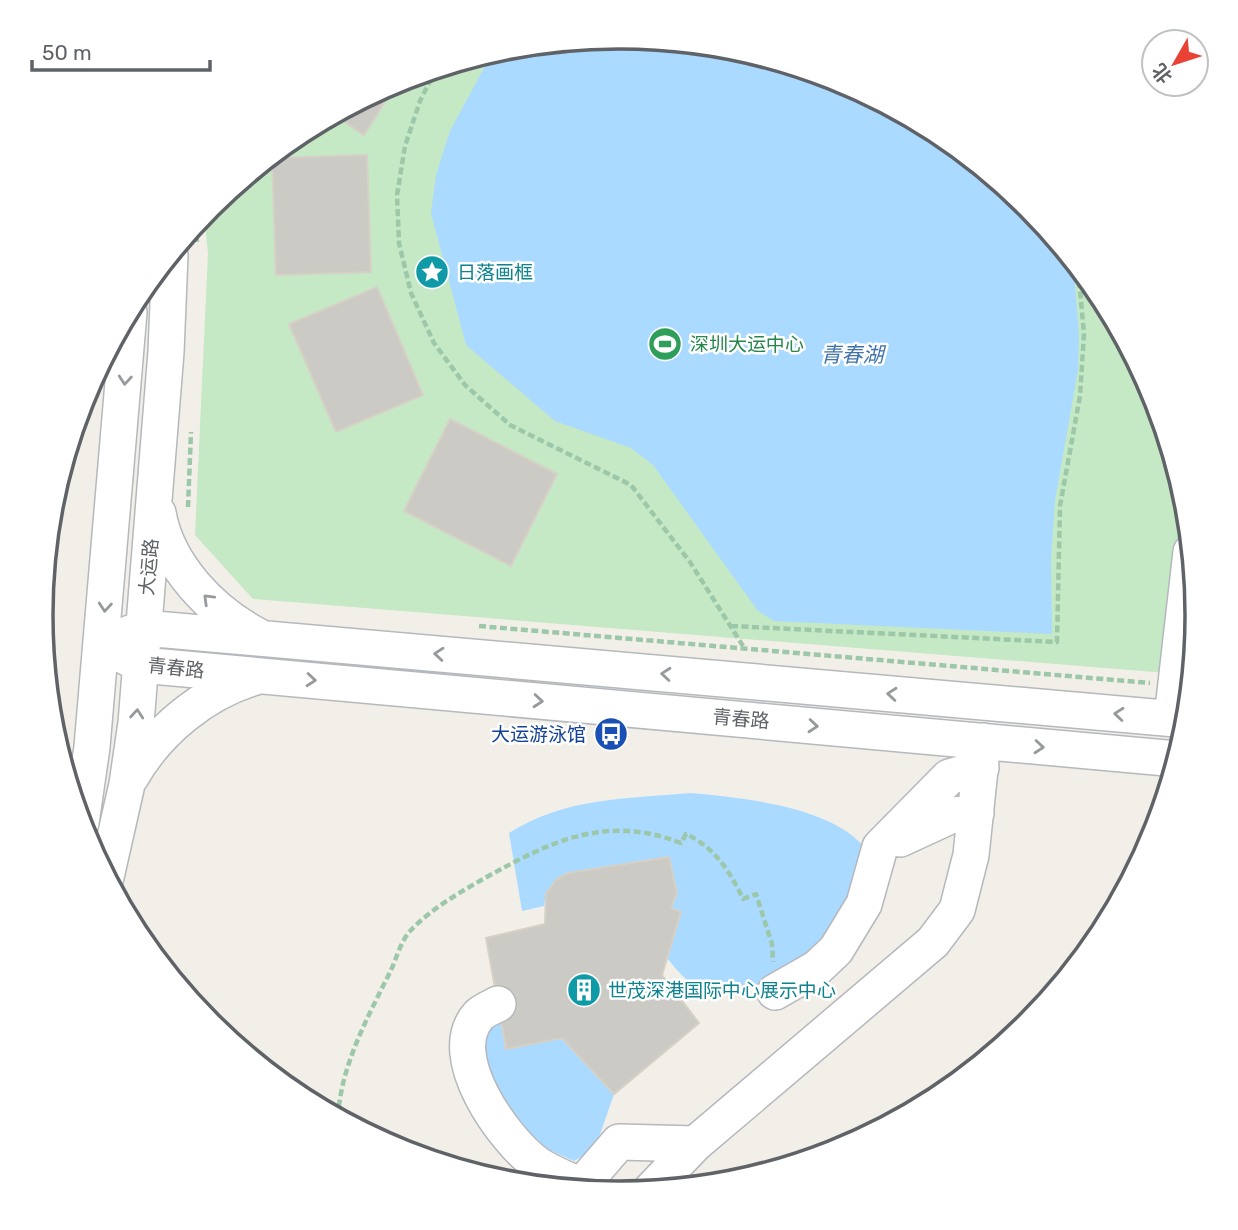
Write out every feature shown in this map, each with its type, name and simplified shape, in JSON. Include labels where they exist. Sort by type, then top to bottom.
[{"type":"street","name":"大运路","points":[[109,862],[127,783],[141,665],[170,290],[184,254]]},
{"type":"street","points":[[84,800],[92,747],[127,336]]},
{"type":"street","points":[[155,495],[159,523],[182,569],[219,609],[241,627],[263,638]]},
{"type":"street","name":"青春路","points":[[101,644],[144,628],[1177,708]]},
{"type":"street","points":[[1179,694],[1185,628]]},
{"type":"street","name":"青春路","points":[[101,644],[141,665],[982,755],[1166,759]]},
{"type":"street","points":[[127,783],[154,745],[183,717],[220,691],[261,676]]},
{"type":"street","points":[[661,1179],[695,1144],[933,942],[957,910],[971,855],[982,755]]},
{"type":"street","points":[[775,980],[817,968],[836,950],[864,904],[880,848],[949,777],[982,755]]},
{"type":"street","points":[[880,848],[952,815],[976,813]]},
{"type":"street","points":[[498,1004],[479,1015],[470,1033],[469,1057],[479,1097],[515,1143],[537,1164],[565,1178]]},
{"type":"street","points":[[586,1180],[619,1142],[695,1144]]},
{"type":"path","points":[[430,82],[405,146],[397,195],[400,243],[411,293],[434,343],[465,385],[510,425],[632,485],[690,562],[743,647]]},
{"type":"path","points":[[730,626],[1057,642],[1060,506],[1080,396],[1084,334],[1080,286]]},
{"type":"path","points":[[188,511],[191,430]]},
{"type":"path","points":[[468,625],[743,647],[1177,708]]},
{"type":"path","points":[[340,1107],[352,1051],[410,931],[461,891],[550,844],[589,832],[627,830],[663,836],[681,844],[686,834],[700,841],[732,875],[743,900],[756,894],[772,944],[775,980]]},
{"type":"green space","name":"深圳大运中心","points":[[582,50],[656,50],[765,68],[836,92],[869,107],[933,144],[992,189],[1045,242],[1068,270],[1109,332],[1142,398],[1166,469],[1174,505],[1184,578],[1182,674],[253,599],[195,535],[208,253],[206,229],[246,189],[305,144],[369,107],[402,92],[473,68]]},
{"type":"water","name":"青春湖","points":[[619,49],[693,54],[765,68],[836,92],[902,125],[964,166],[1019,215],[1074,279],[1079,335],[1078,370],[1055,500],[1051,559],[1052,634],[774,621],[758,611],[653,465],[631,448],[555,421],[466,345],[431,213],[436,175],[450,131],[488,65],[545,54]]},
{"type":"water","points":[[691,793],[760,802],[809,814],[851,834],[866,849],[859,878],[829,933],[808,956],[783,975],[755,986],[725,990],[694,984],[679,972],[667,958],[681,912],[671,908],[677,893],[669,857],[568,873],[551,887],[544,906],[522,911],[509,833],[552,812],[574,806]]},
{"type":"water","points":[[500,1016],[507,1049],[562,1038],[614,1094],[595,1149],[574,1161],[536,1144],[521,1130],[482,1069],[485,1034]]},
{"type":"building","points":[[387,99],[364,135],[343,121]]},
{"type":"building","points":[[367,155],[371,272],[276,275],[272,167],[286,158]]},
{"type":"building","points":[[377,287],[423,395],[336,432],[289,324]]},
{"type":"building","points":[[450,419],[557,474],[511,566],[404,511]]},
{"type":"building","name":"世茂深港国际中心展示中心","points":[[669,857],[677,893],[671,908],[681,912],[662,975],[699,1023],[614,1094],[562,1038],[506,1049],[486,938],[545,924],[546,893],[557,879],[568,873]]},
{"type":"place","name":"日落画框","points":[[432,272]]},
{"type":"place","name":"深圳大运中心","points":[[665,344]]},
{"type":"place","name":"大运游泳馆","points":[[611,734]]},
{"type":"place","name":"世茂深港国际中心展示中心","points":[[584,990]]}]
